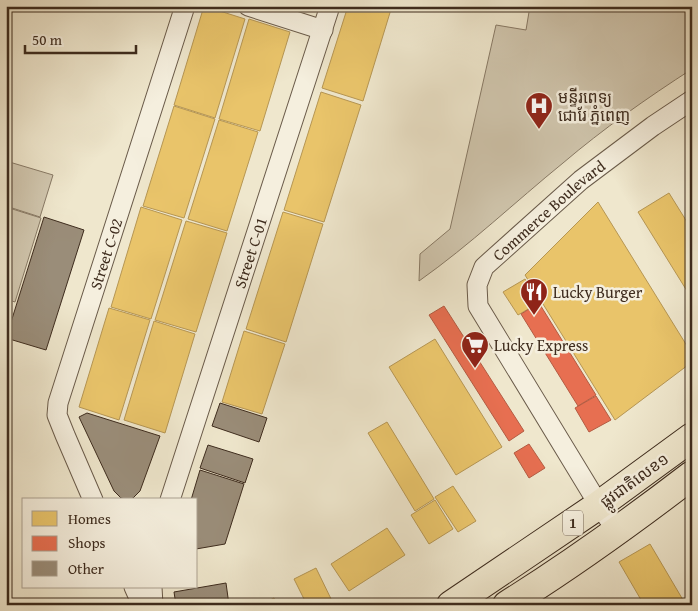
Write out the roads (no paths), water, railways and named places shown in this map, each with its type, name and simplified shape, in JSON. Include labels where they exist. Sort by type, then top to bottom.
[{"type":"highway","name":"ផ្លូវជាតិលេខ១","points":[[451,605],[600,505],[692,437]]},
{"type":"highway","name":"ផ្លូវជាតិលេខ១","points":[[507,605],[617,531],[692,475]]},
{"type":"street","name":"Street C-02","points":[[93,498],[60,422],[58,403],[185,6]]},
{"type":"street","points":[[248,6],[322,30]]},
{"type":"street","name":"Street C-01","points":[[171,498],[330,6]]},
{"type":"street","name":"Commerce Boulevard","points":[[617,531],[478,306],[476,285],[484,267],[581,180],[653,126],[692,100]]},
{"type":"street","points":[[134,588],[142,605]]},
{"type":"street","points":[[152,588],[152,605]]},
{"type":"place","name":"មន្ទីរពេទ្យ ជោរែ ភ្នំពេញ","points":[[539,130]]},
{"type":"place","name":"Lucky Burger","points":[[534,316]]},
{"type":"place","name":"Lucky Express","points":[[475,369]]}]
